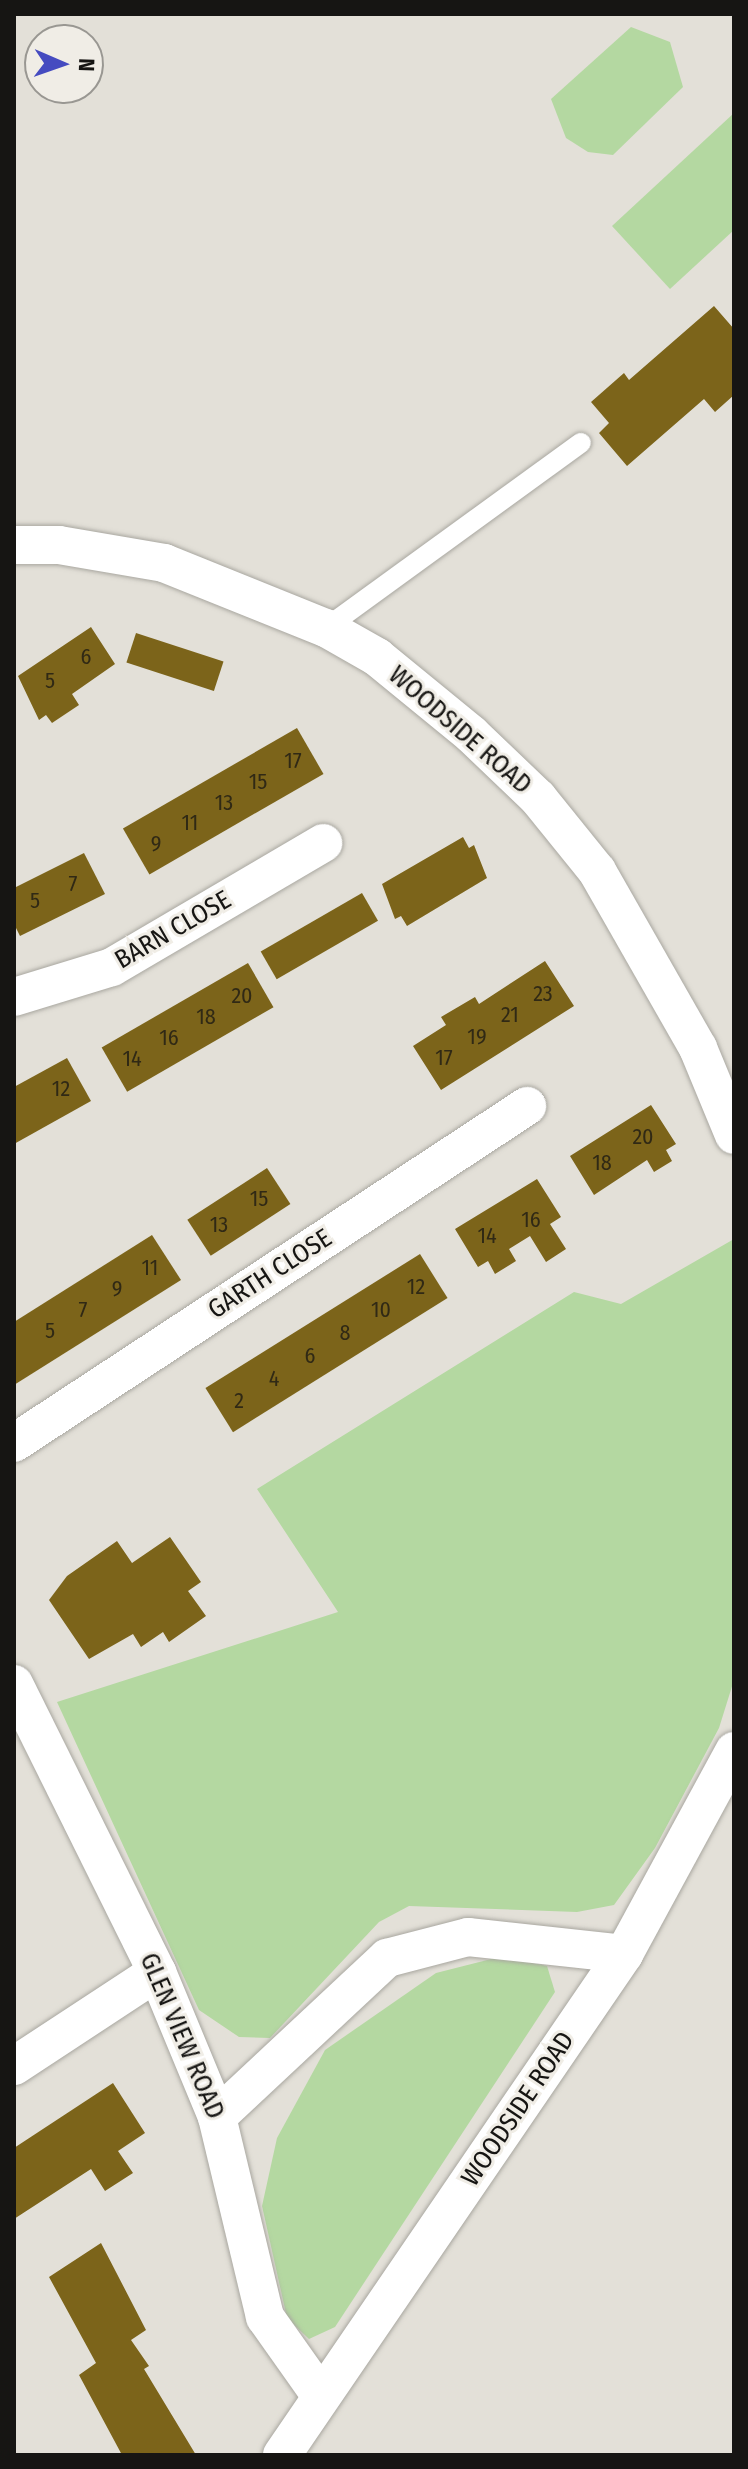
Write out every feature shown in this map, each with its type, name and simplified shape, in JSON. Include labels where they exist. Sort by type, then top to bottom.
[{"type":"street","name":"WOODSIDE ROAD","points":[[14,545],[59,545],[164,563],[326,628],[377,657],[471,734],[538,798],[597,871],[698,1048],[734,1135]]},
{"type":"street","name":"BARN CLOSE","points":[[14,997],[112,967],[323,843]]},
{"type":"street","name":"GARTH CLOSE","points":[[14,1443],[527,1106]]},
{"type":"street","name":"GLEN VIEW ROAD","points":[[14,1684],[157,1972],[217,2117],[265,2317],[321,2396]]},
{"type":"street","name":"WOODSIDE ROAD","points":[[282,2455],[624,1954],[734,1751]]},
{"type":"street","points":[[217,2117],[387,1958],[468,1937],[624,1954]]},
{"type":"street","points":[[14,2066],[157,1972]]},
{"type":"lane","points":[[326,628],[581,443]]},
{"type":"green space","points":[[631,27],[670,42],[683,87],[613,155],[588,152],[566,138],[551,99]]},
{"type":"green space","points":[[734,113],[734,230],[670,289],[612,226]]},
{"type":"green space","points":[[734,1239],[734,1680],[719,1728],[655,1848],[614,1905],[577,1912],[409,1906],[379,1922],[270,2038],[239,2037],[199,2010],[57,1702],[338,1612],[257,1489],[574,1292],[621,1304]]},
{"type":"green space","points":[[503,1956],[547,1966],[555,1992],[335,2327],[309,2339],[287,2318],[262,2206],[277,2138],[325,2050],[436,1973]]},
{"type":"building","points":[[714,306],[734,329],[734,395],[715,412],[704,399],[627,466],[599,433],[609,423],[591,402],[624,373],[629,380]]},
{"type":"building","points":[[91,627],[115,664],[72,694],[79,705],[52,723],[46,715],[39,720],[18,676]]},
{"type":"building","points":[[136,633],[223,661],[214,691],[126,662]]},
{"type":"building","points":[[297,728],[324,774],[149,874],[123,829]]},
{"type":"building","points":[[463,837],[469,848],[474,845],[487,878],[407,926],[401,916],[395,919],[382,884]]},
{"type":"building","points":[[84,853],[105,894],[20,936],[14,924],[14,888]]},
{"type":"building","points":[[362,893],[378,921],[277,979],[261,952]]},
{"type":"building","points":[[545,961],[574,1006],[441,1090],[413,1046],[446,1025],[441,1017],[475,997],[479,1004]]},
{"type":"building","points":[[248,963],[274,1007],[127,1092],[102,1048]]},
{"type":"building","points":[[67,1058],[91,1101],[14,1144],[14,1087]]},
{"type":"building","points":[[651,1105],[676,1144],[666,1150],[672,1161],[654,1172],[647,1160],[594,1195],[570,1156]]},
{"type":"building","points":[[267,1168],[290,1204],[211,1256],[187,1220]]},
{"type":"building","points":[[537,1179],[561,1217],[550,1224],[566,1249],[546,1262],[530,1236],[509,1249],[516,1261],[495,1274],[488,1261],[478,1267],[455,1229]]},
{"type":"building","points":[[152,1235],[181,1280],[14,1385],[14,1322]]},
{"type":"building","points":[[420,1254],[448,1298],[233,1432],[205,1388]]},
{"type":"building","points":[[170,1537],[201,1582],[188,1591],[206,1616],[169,1642],[163,1632],[141,1647],[133,1634],[89,1659],[49,1600],[67,1576],[117,1541],[132,1563]]},
{"type":"building","points":[[113,2083],[145,2133],[118,2151],[133,2173],[105,2191],[91,2169],[14,2219],[14,2148]]},
{"type":"building","points":[[101,2243],[146,2330],[131,2340],[149,2366],[144,2369],[196,2455],[122,2455],[79,2375],[96,2363],[49,2277]]}]
